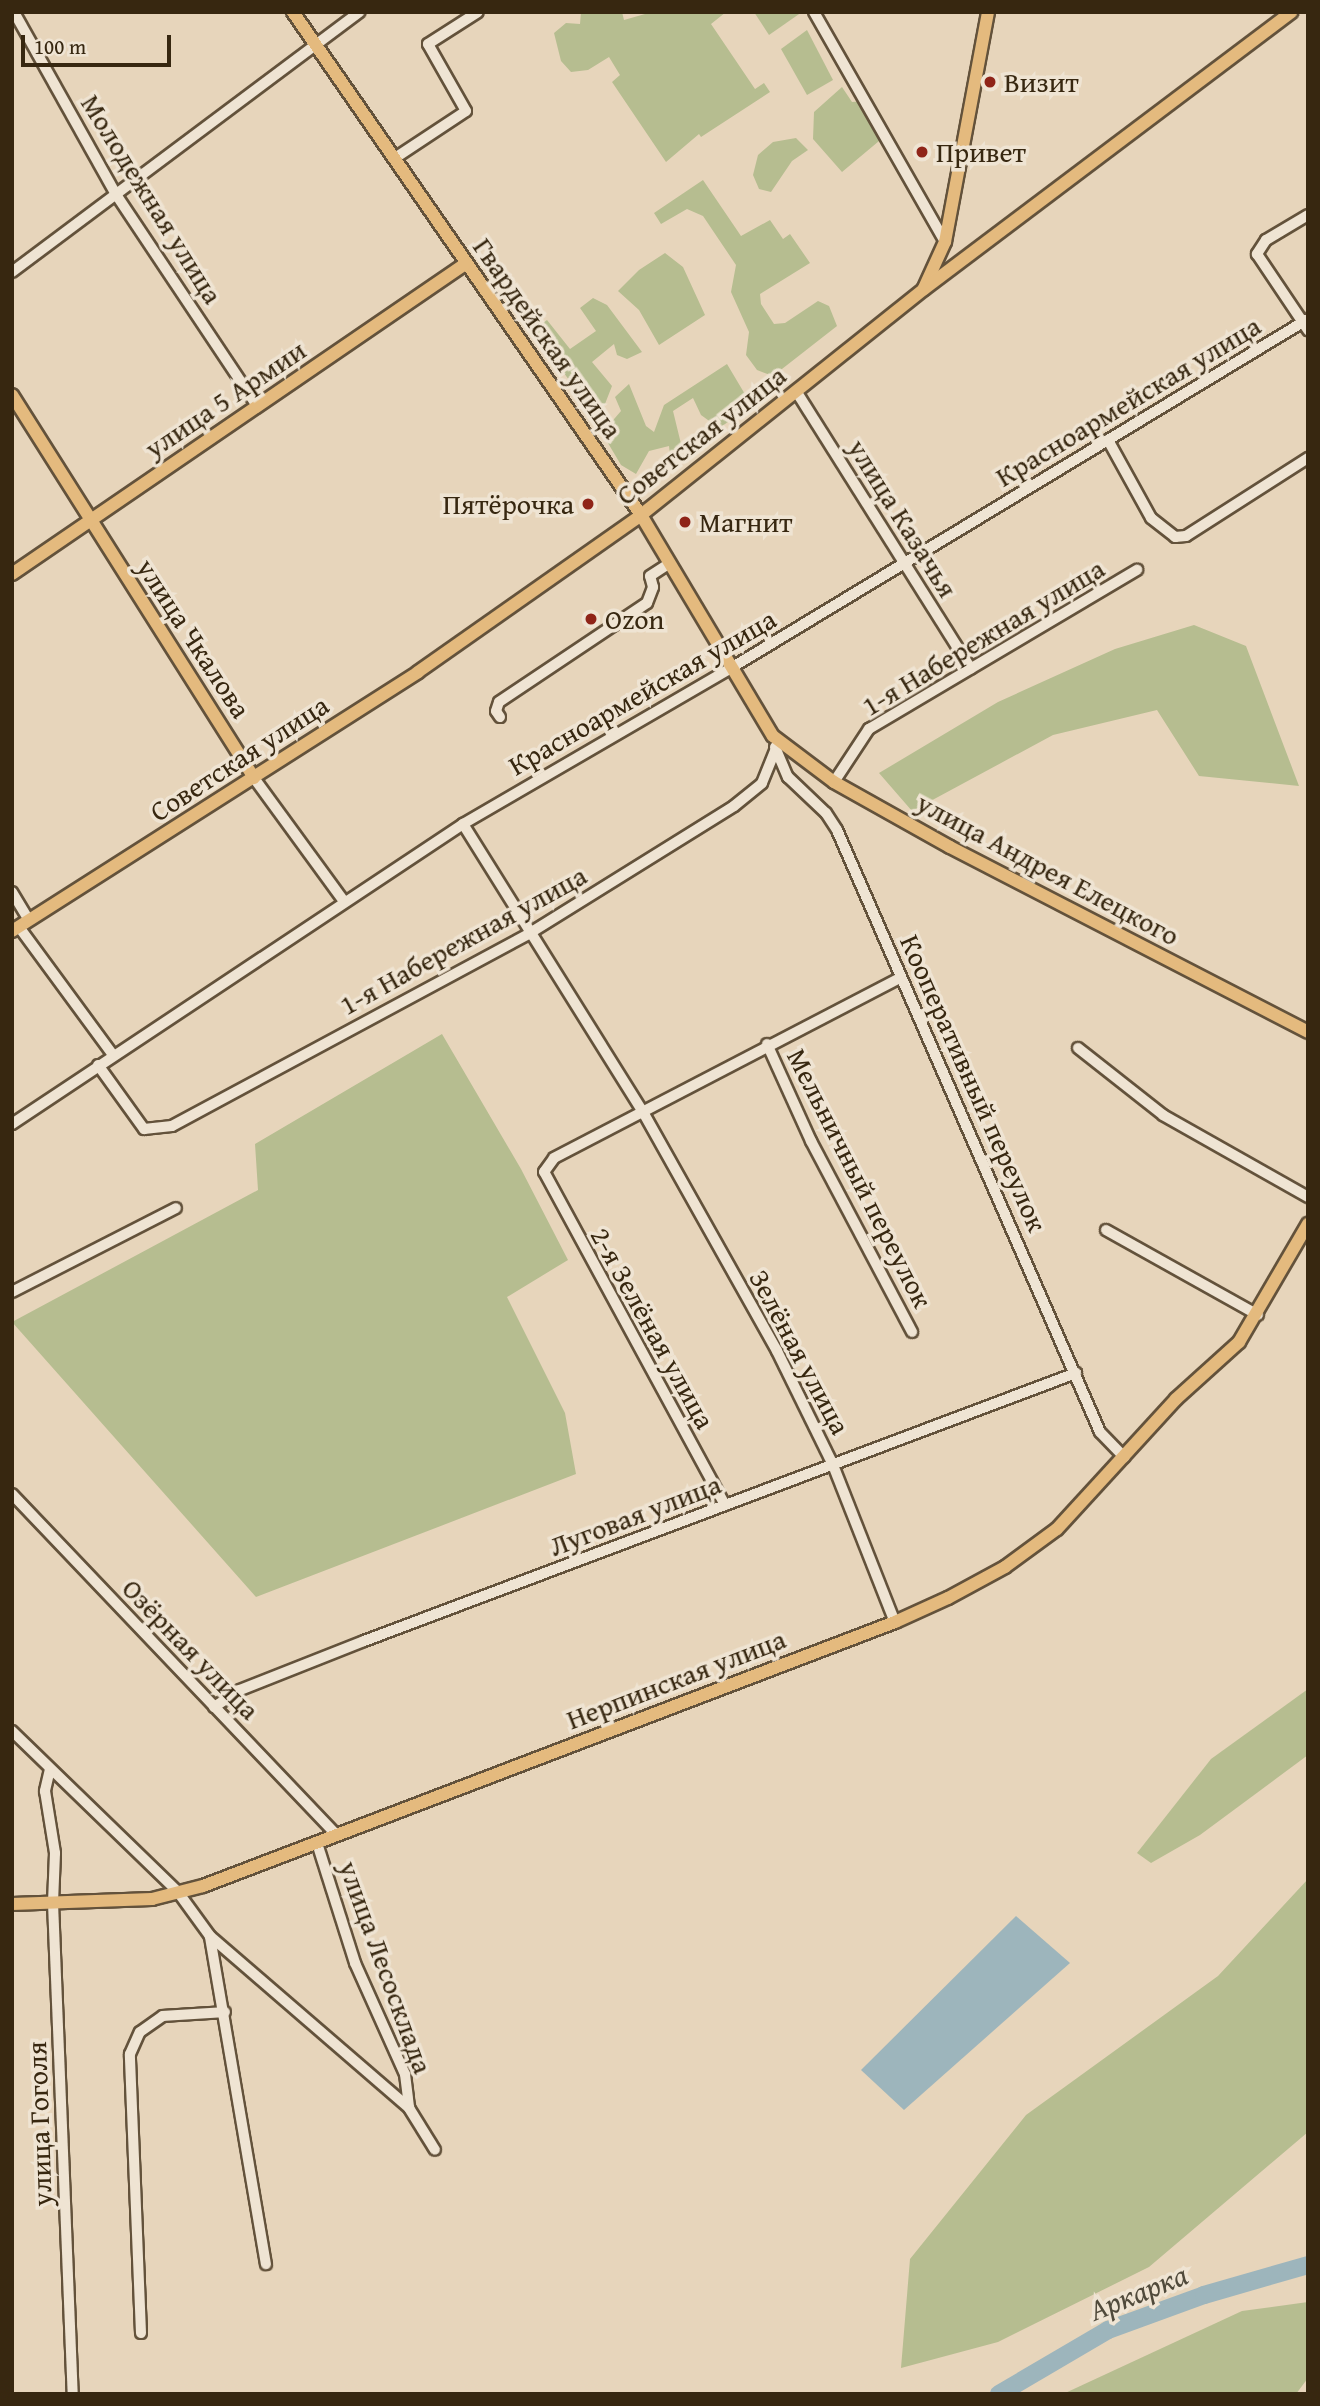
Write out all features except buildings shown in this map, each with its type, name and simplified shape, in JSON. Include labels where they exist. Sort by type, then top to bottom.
[{"type":"main road","name":"Гвардейская улица","points":[[293,12],[396,158],[465,264],[641,514],[774,736]]},
{"type":"main road","points":[[924,289],[945,242],[988,12]]},
{"type":"main road","name":"Советская улица","points":[[20,926],[418,672],[641,514],[924,289],[1291,12]]},
{"type":"main road","name":"улица 5 Армии","points":[[12,574],[465,264]]},
{"type":"main road","name":"улица Чкалова","points":[[12,395],[254,778]]},
{"type":"main road","name":"улица Андрея Елецкого","points":[[774,736],[834,782],[1308,1032]]},
{"type":"main road","name":"Нерпинская улица","points":[[12,1904],[152,1899],[177,1892],[317,1843],[895,1622],[1005,1566],[1058,1529],[1176,1399],[1239,1342],[1258,1315],[1308,1224]]},
{"type":"street","name":"Молодежная улица","points":[[14,12],[117,196],[257,406]]},
{"type":"street","points":[[12,272],[117,196],[359,12]]},
{"type":"street","points":[[396,158],[466,111],[428,44],[478,12]]},
{"type":"street","points":[[814,12],[945,242]]},
{"type":"street","points":[[1306,324],[1257,254],[1266,240],[1308,215]]},
{"type":"street","name":"Красноармейская улица","points":[[12,1124],[343,900],[463,824],[731,668],[1108,440],[1306,324]]},
{"type":"street","name":"улица Казачья","points":[[796,391],[971,668]]},
{"type":"street","points":[[1108,440],[1151,518],[1175,537],[1186,537],[1308,458]]},
{"type":"street","points":[[500,717],[496,711],[499,702],[647,603],[653,587],[650,576],[670,563]]},
{"type":"street","name":"1-я Набережная улица","points":[[834,782],[869,729],[1137,570]]},
{"type":"street","name":"Кооперативный переулок","points":[[774,736],[775,750],[788,777],[826,813],[876,910],[900,978],[1100,1432],[1124,1457]]},
{"type":"street","name":"1-я Набережная улица","points":[[98,1065],[144,1129],[173,1126],[530,933],[734,806],[762,783],[775,750]]},
{"type":"street","name":"улица Чкалова","points":[[254,778],[343,900]]},
{"type":"street","name":"Зелёная улица","points":[[463,824],[643,1112],[777,1351],[833,1465],[895,1622]]},
{"type":"street","points":[[12,892],[20,926],[113,1055]]},
{"type":"street","points":[[643,1112],[767,1044],[900,978]]},
{"type":"street","name":"Мельничный переулок","points":[[767,1044],[811,1141],[912,1332]]},
{"type":"street","points":[[1078,1048],[1174,1122],[1308,1197]]},
{"type":"street","name":"2-я Зелёная улица","points":[[643,1112],[554,1158],[544,1172],[724,1505]]},
{"type":"street","points":[[12,1292],[177,1208]]},
{"type":"street","points":[[1106,1230],[1258,1315]]},
{"type":"street","name":"Луговая улица","points":[[214,1707],[240,1690],[302,1665],[1076,1373]]},
{"type":"street","name":"Озёрная улица","points":[[12,1494],[337,1835]]},
{"type":"street","points":[[12,1731],[177,1892],[210,1936],[409,2108],[435,2150]]},
{"type":"street","name":"улица Гоголя","points":[[50,1769],[45,1791],[55,1853],[53,1903],[73,2394]]},
{"type":"street","name":"улица Лесосклада","points":[[317,1843],[355,1963],[405,2074],[409,2108]]},
{"type":"street","points":[[210,1936],[266,2264]]},
{"type":"street","points":[[141,2333],[130,2054],[140,2032],[163,2016],[225,2012]]},
{"type":"green space","points":[[581,12],[622,12],[624,20],[652,12],[726,12],[711,24],[755,89],[764,83],[770,92],[701,137],[699,134],[666,162],[612,82],[620,75],[609,57],[588,70],[571,72],[561,61],[554,33],[566,23],[580,24]]},
{"type":"green space","points":[[754,12],[802,12],[769,35]]},
{"type":"green space","points":[[807,30],[833,80],[807,95],[781,49]]},
{"type":"green space","points":[[842,87],[852,102],[865,101],[885,136],[842,172],[813,139],[814,112]]},
{"type":"green space","points":[[796,138],[808,150],[792,161],[771,192],[759,189],[753,175],[758,155],[773,142]]},
{"type":"green space","points":[[703,180],[741,236],[770,220],[783,239],[790,234],[810,263],[760,294],[761,304],[774,324],[785,323],[818,301],[829,306],[837,326],[773,376],[757,370],[746,355],[749,332],[731,292],[736,265],[703,216],[687,209],[661,224],[654,213]]},
{"type":"green space","points":[[665,253],[683,267],[705,315],[659,345],[639,310],[618,291],[639,270]]},
{"type":"green space","points":[[593,298],[607,305],[642,352],[627,359],[617,355],[614,344],[592,362],[612,386],[603,409],[592,412],[533,330],[547,320],[570,349],[596,331],[580,308]]},
{"type":"green space","points":[[727,364],[752,406],[719,428],[701,415],[693,398],[673,411],[683,452],[677,458],[670,455],[669,446],[649,451],[636,474],[621,465],[602,433],[621,411],[615,397],[629,384],[646,426],[654,432],[664,405]]},
{"type":"green space","points":[[1194,625],[1246,646],[1299,786],[1199,776],[1157,710],[1053,735],[912,811],[879,773],[998,702],[1115,649]]},
{"type":"green space","points":[[442,1034],[521,1169],[568,1260],[507,1297],[565,1413],[576,1474],[256,1597],[12,1322],[258,1190],[255,1144]]},
{"type":"green space","points":[[1308,1689],[1308,1755],[1200,1835],[1151,1863],[1137,1853],[1211,1759]]},
{"type":"green space","points":[[1308,1879],[1308,2132],[1149,2267],[998,2342],[901,2368],[910,2259],[1026,2115],[1218,1976]]},
{"type":"green space","points":[[1308,2302],[1308,2378],[1296,2394],[1063,2394],[1242,2311]]},
{"type":"water","points":[[1016,1916],[1070,1963],[904,2110],[861,2070]]},
{"type":"waterway","name":"Аркарка","points":[[999,2394],[1108,2330],[1204,2295],[1308,2265]]},
{"type":"place","name":"Визит","points":[[990,82]]},
{"type":"place","name":"Привет","points":[[922,152]]},
{"type":"place","name":"Пятёрочка","points":[[588,504]]},
{"type":"place","name":"Магнит","points":[[685,522]]},
{"type":"place","name":"Ozon","points":[[591,619]]}]
